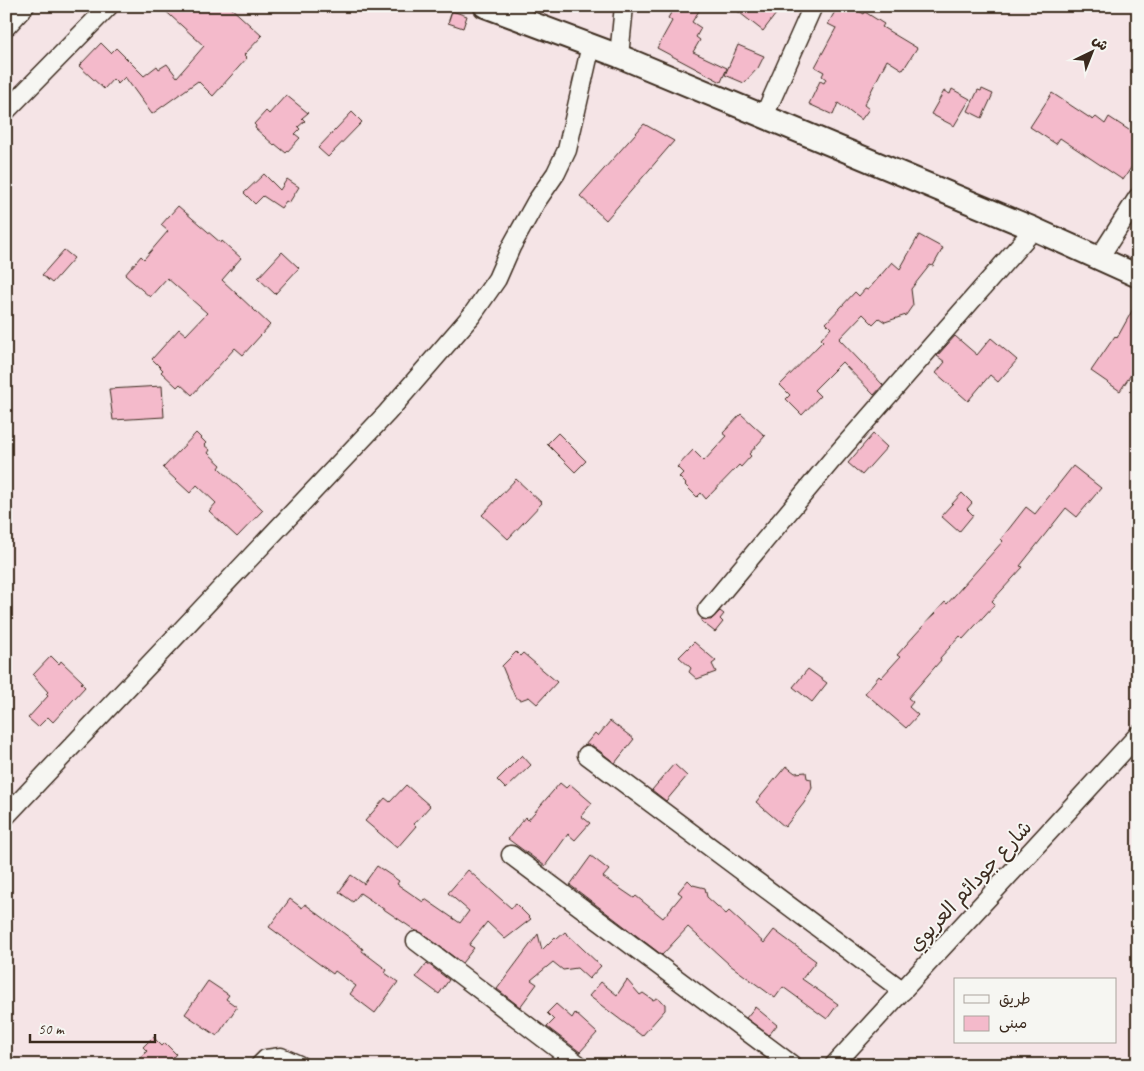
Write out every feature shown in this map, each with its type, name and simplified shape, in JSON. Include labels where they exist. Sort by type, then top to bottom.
[{"type":"street","points":[[6,27],[25,6]]},
{"type":"street","points":[[6,111],[109,6]]},
{"type":"street","points":[[485,6],[619,56],[1034,229],[1138,276]]},
{"type":"street","points":[[619,56],[624,6]]},
{"type":"street","points":[[764,116],[813,6]]},
{"type":"street","points":[[6,816],[387,413],[472,315],[497,279],[511,247],[536,202],[556,173],[567,150],[591,45]]},
{"type":"street","points":[[1099,258],[1138,197]]},
{"type":"street","points":[[707,610],[831,461],[1034,229]]},
{"type":"street","name":"شارع جودائم العريوي","points":[[834,1065],[1138,735]]},
{"type":"street","points":[[587,755],[903,991]]},
{"type":"street","points":[[511,855],[792,1065]]},
{"type":"street","points":[[416,941],[580,1065]]},
{"type":"street","points":[[260,1065],[266,1059],[281,1057],[299,1065]]},
{"type":"building","points":[[160,6],[229,6],[262,36],[244,55],[247,58],[213,96],[198,81],[152,114],[125,77],[118,84],[113,79],[104,89],[79,66],[101,43],[111,53],[116,48],[144,76],[157,66],[159,69],[167,64],[177,77],[204,46]]},
{"type":"building","points":[[675,6],[702,6],[692,22],[701,28],[696,37],[700,40],[693,52],[727,68],[721,82],[657,48],[672,21],[668,18]]},
{"type":"building","points":[[731,6],[782,6],[763,31]]},
{"type":"building","points":[[838,6],[850,6],[864,14],[865,12],[884,24],[882,27],[917,48],[903,70],[887,60],[864,105],[869,109],[861,120],[838,103],[833,115],[809,104],[820,81],[824,83],[826,79],[822,76],[824,72],[815,67],[836,28],[828,24]]},
{"type":"building","points":[[452,11],[467,16],[463,28],[448,23]]},
{"type":"building","points":[[738,45],[764,56],[758,68],[744,83],[725,75]]},
{"type":"building","points":[[952,89],[970,99],[954,126],[931,114],[944,91],[950,94]]},
{"type":"building","points":[[982,89],[993,94],[982,118],[968,111],[978,90],[981,91]]},
{"type":"building","points":[[1052,93],[1093,120],[1096,117],[1105,124],[1109,117],[1138,136],[1138,157],[1123,180],[1060,138],[1056,144],[1030,127]]},
{"type":"building","points":[[286,95],[308,113],[302,118],[305,121],[298,127],[300,129],[295,134],[300,138],[286,153],[255,128],[254,124],[266,111],[269,114]]},
{"type":"building","points":[[352,112],[362,122],[328,157],[318,148]]},
{"type":"building","points":[[644,124],[674,141],[606,220],[580,196]]},
{"type":"building","points":[[264,174],[280,190],[287,179],[299,187],[289,203],[286,201],[281,208],[263,196],[255,204],[244,193]]},
{"type":"building","points":[[178,206],[241,258],[222,280],[270,325],[243,355],[235,348],[192,395],[180,384],[177,387],[161,372],[163,370],[152,359],[179,329],[186,335],[207,313],[167,278],[150,297],[125,275],[141,256],[144,259],[168,231],[161,225]]},
{"type":"building","points":[[919,235],[943,248],[933,266],[930,265],[911,289],[913,305],[906,315],[885,322],[879,318],[873,324],[863,314],[839,339],[883,385],[874,395],[842,362],[814,390],[820,396],[802,415],[786,399],[790,395],[780,385],[823,341],[821,339],[831,328],[826,323],[855,292],[859,296],[865,289],[868,290],[892,262],[900,269]]},
{"type":"building","points":[[64,250],[74,258],[52,283],[42,275]]},
{"type":"building","points":[[282,252],[299,268],[275,294],[258,278]]},
{"type":"building","points":[[1138,300],[1138,364],[1120,391],[1091,371],[1115,336],[1117,338]]},
{"type":"building","points":[[955,336],[977,355],[991,338],[1017,360],[998,382],[990,375],[968,401],[936,373],[945,362],[937,356]]},
{"type":"building","points":[[162,386],[164,417],[113,420],[109,389]]},
{"type":"building","points":[[741,414],[765,436],[749,454],[751,456],[741,467],[739,465],[706,499],[701,493],[697,497],[679,477],[683,473],[677,467],[693,450],[704,461],[727,436],[723,433]]},
{"type":"building","points":[[196,433],[206,443],[204,445],[210,450],[208,453],[221,465],[219,468],[263,510],[237,537],[209,511],[216,503],[197,485],[190,493],[163,468]]},
{"type":"building","points":[[558,433],[586,461],[575,472],[547,444]]},
{"type":"building","points":[[873,434],[887,447],[862,475],[848,463]]},
{"type":"building","points":[[1073,466],[1101,488],[1077,517],[1066,508],[1020,566],[1023,567],[992,601],[995,604],[963,639],[960,636],[940,658],[941,660],[908,698],[913,702],[909,707],[918,715],[906,728],[865,693],[879,676],[881,678],[900,657],[897,655],[914,636],[945,602],[947,604],[1003,541],[1001,539],[1026,507],[1035,514]]},
{"type":"building","points":[[516,479],[542,503],[508,539],[482,515]]},
{"type":"building","points":[[962,493],[972,503],[967,509],[973,515],[959,532],[941,516]]},
{"type":"building","points":[[720,611],[724,614],[720,619],[723,622],[715,632],[701,621],[702,619],[711,620]]},
{"type":"building","points":[[694,642],[716,661],[712,664],[716,672],[697,679],[689,672],[691,668],[679,657]]},
{"type":"building","points":[[516,652],[520,656],[523,653],[557,682],[537,704],[529,697],[521,700],[515,697],[502,666]]},
{"type":"building","points":[[51,656],[59,664],[61,661],[83,682],[81,683],[85,687],[53,722],[48,717],[38,727],[28,718],[48,696],[46,694],[48,692],[33,675]]},
{"type":"building","points":[[808,669],[827,683],[812,702],[793,687]]},
{"type":"building","points":[[610,721],[634,739],[615,763],[593,746],[585,745],[595,733],[598,736]]},
{"type":"building","points":[[522,755],[531,765],[506,789],[497,780]]},
{"type":"building","points":[[674,764],[687,776],[666,801],[652,790]]},
{"type":"building","points":[[786,766],[795,773],[806,772],[807,778],[811,779],[812,788],[804,803],[785,827],[756,802]]},
{"type":"building","points":[[560,783],[566,788],[570,784],[592,803],[581,816],[590,823],[575,840],[568,834],[545,866],[508,839],[525,817],[528,820]]},
{"type":"building","points":[[406,785],[430,806],[397,848],[365,821],[385,798],[390,802]]},
{"type":"building","points":[[591,856],[609,870],[603,877],[634,898],[636,896],[663,918],[682,895],[678,892],[688,880],[693,885],[705,888],[707,897],[726,914],[729,911],[764,943],[774,930],[816,961],[802,979],[838,1004],[827,1019],[783,987],[775,998],[730,965],[688,927],[662,955],[570,885]]},
{"type":"building","points":[[377,866],[399,881],[397,884],[423,902],[425,899],[460,923],[469,911],[448,893],[468,870],[511,908],[516,904],[531,919],[505,939],[487,922],[469,945],[474,948],[462,963],[422,933],[416,931],[360,893],[353,902],[339,892],[351,875],[364,884]]},
{"type":"building","points":[[290,899],[302,908],[305,904],[350,938],[363,949],[362,951],[387,970],[385,973],[398,982],[375,1013],[350,994],[356,986],[335,971],[333,974],[269,927]]},
{"type":"building","points":[[565,932],[601,966],[589,979],[577,968],[563,970],[553,962],[531,980],[537,984],[520,1007],[497,989],[538,934],[542,950],[555,937],[557,939]]},
{"type":"building","points":[[427,963],[449,980],[439,994],[416,977]]},
{"type":"building","points":[[627,980],[640,995],[643,993],[653,1000],[657,998],[665,1004],[665,1010],[642,1036],[589,996],[601,982],[617,995]]},
{"type":"building","points":[[208,981],[229,995],[226,999],[237,1007],[217,1036],[185,1014]]},
{"type":"building","points":[[556,1004],[572,1018],[575,1013],[597,1033],[580,1052],[547,1027],[554,1020],[547,1013]]},
{"type":"building","points":[[755,1007],[777,1025],[769,1035],[746,1018]]},
{"type":"building","points":[[153,1037],[162,1046],[165,1043],[176,1054],[166,1065],[134,1065],[147,1051],[143,1047]]}]
